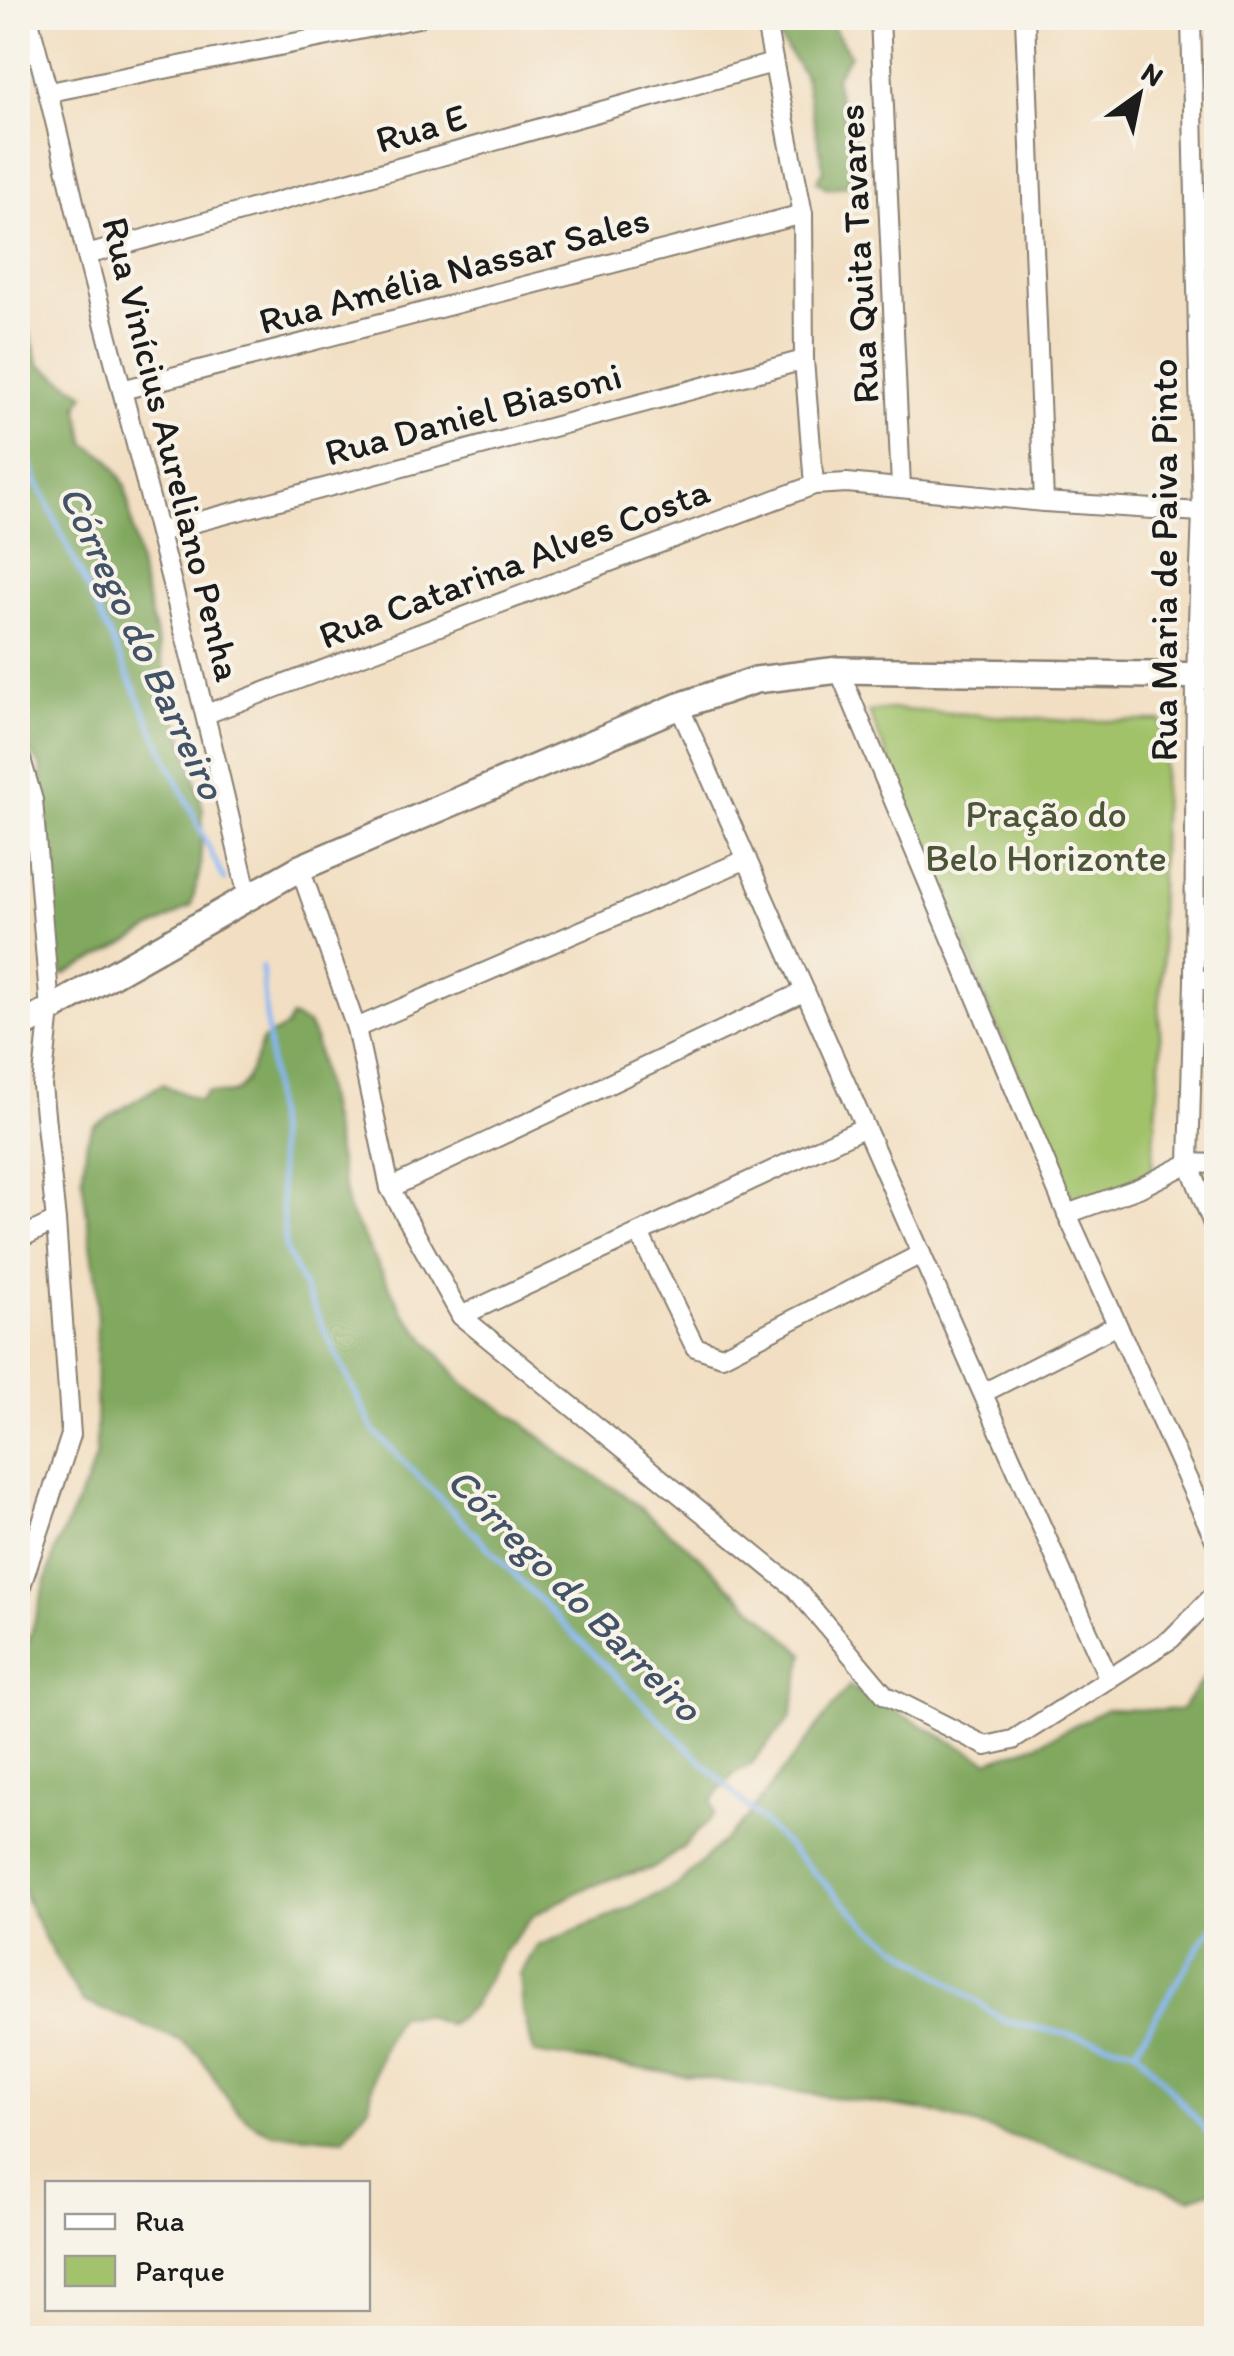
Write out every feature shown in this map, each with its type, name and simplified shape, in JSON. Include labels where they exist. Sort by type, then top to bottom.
[{"type":"street","name":"Rua Vinícius Aureliano Penha","points":[[28,18],[206,714],[248,897]]},
{"type":"street","points":[[50,92],[418,18]]},
{"type":"street","points":[[766,18],[803,214],[804,360],[814,485]]},
{"type":"street","name":"Rua Quita Tavares","points":[[880,18],[901,487]]},
{"type":"street","points":[[1025,18],[1044,502]]},
{"type":"street","name":"Rua Maria de Paiva Pinto","points":[[1189,1163],[1195,829],[1206,676],[1209,512],[1191,18]]},
{"type":"street","name":"Rua E","points":[[87,255],[773,63]]},
{"type":"street","name":"Rua Amélia Nassar Sales","points":[[122,390],[803,214]]},
{"type":"street","name":"Rua Daniel Biasoni","points":[[159,532],[804,360]]},
{"type":"street","name":"Rua Catarina Alves Costa","points":[[206,714],[814,485],[847,483],[1044,502],[1209,512]]},
{"type":"street","points":[[840,670],[1067,1214],[1216,1542]]},
{"type":"street","points":[[18,1028],[300,868],[679,706],[756,680],[840,670],[1206,676]]},
{"type":"street","points":[[679,706],[1108,1679]]},
{"type":"street","points":[[18,749],[33,800],[50,1010],[42,1086],[71,1435],[18,1596]]},
{"type":"street","points":[[1195,829],[1216,829]]},
{"type":"street","points":[[356,1028],[747,859]]},
{"type":"street","points":[[300,868],[356,1028],[390,1188],[462,1316],[794,1588],[886,1695],[986,1746],[1013,1740],[1171,1639],[1216,1593]]},
{"type":"street","points":[[1194,980],[1216,980]]},
{"type":"street","points":[[390,1188],[805,991]]},
{"type":"street","points":[[462,1316],[865,1127]]},
{"type":"street","points":[[1067,1214],[1139,1188],[1189,1163],[1216,1164]]},
{"type":"street","points":[[1189,1163],[1216,1232]]},
{"type":"street","points":[[18,1238],[56,1221]]},
{"type":"street","points":[[640,1233],[695,1348],[722,1356],[921,1254]]},
{"type":"street","points":[[983,1394],[1117,1325]]},
{"type":"green space","points":[[765,18],[828,18],[850,55],[835,78],[843,116],[858,143],[862,162],[847,185],[828,189],[817,181],[824,170],[804,74]]},
{"type":"green space","points":[[18,298],[39,364],[85,394],[78,406],[86,444],[109,459],[125,485],[141,575],[203,809],[200,870],[191,906],[63,975],[54,956],[41,766],[18,735]]},
{"type":"green space","name":"Pração do Belo Horizonte","points":[[889,709],[1070,721],[1162,721],[1161,1052],[1152,1171],[1127,1185],[1073,1205],[989,1010],[869,712]]},
{"type":"green space","points":[[291,1017],[308,1024],[315,1039],[348,1209],[404,1313],[464,1384],[622,1493],[700,1557],[804,1654],[791,1717],[751,1764],[734,1774],[711,1801],[715,1814],[682,1848],[654,1868],[582,1890],[534,1915],[502,1954],[472,2007],[448,2025],[422,2015],[398,2016],[375,2071],[369,2106],[344,2139],[272,2133],[253,2124],[232,2106],[200,2056],[180,2040],[82,2001],[47,1943],[18,1875],[18,1657],[29,1640],[55,1550],[96,1454],[97,1287],[82,1179],[87,1140],[94,1126],[162,1084],[200,1101],[207,1092],[228,1094],[237,1090],[249,1073],[262,1040],[286,1027]]},
{"type":"green space","points":[[1216,1661],[1216,2189],[1190,2198],[1079,2157],[933,2112],[534,2053],[523,2011],[520,1975],[537,1946],[678,1885],[743,1822],[849,1686],[988,1761],[1037,1744],[1107,1709],[1181,1710]]},
{"type":"waterway","name":"Córrego do Barreiro","points":[[18,426],[36,479],[224,880]]},
{"type":"waterway","points":[[18,507],[36,479]]},
{"type":"waterway","name":"Córrego do Barreiro","points":[[262,967],[286,1251],[374,1431],[866,1924],[1004,2021],[1136,2049]]},
{"type":"waterway","points":[[1136,2049],[1216,1923]]},
{"type":"waterway","points":[[1136,2049],[1216,2142]]}]
